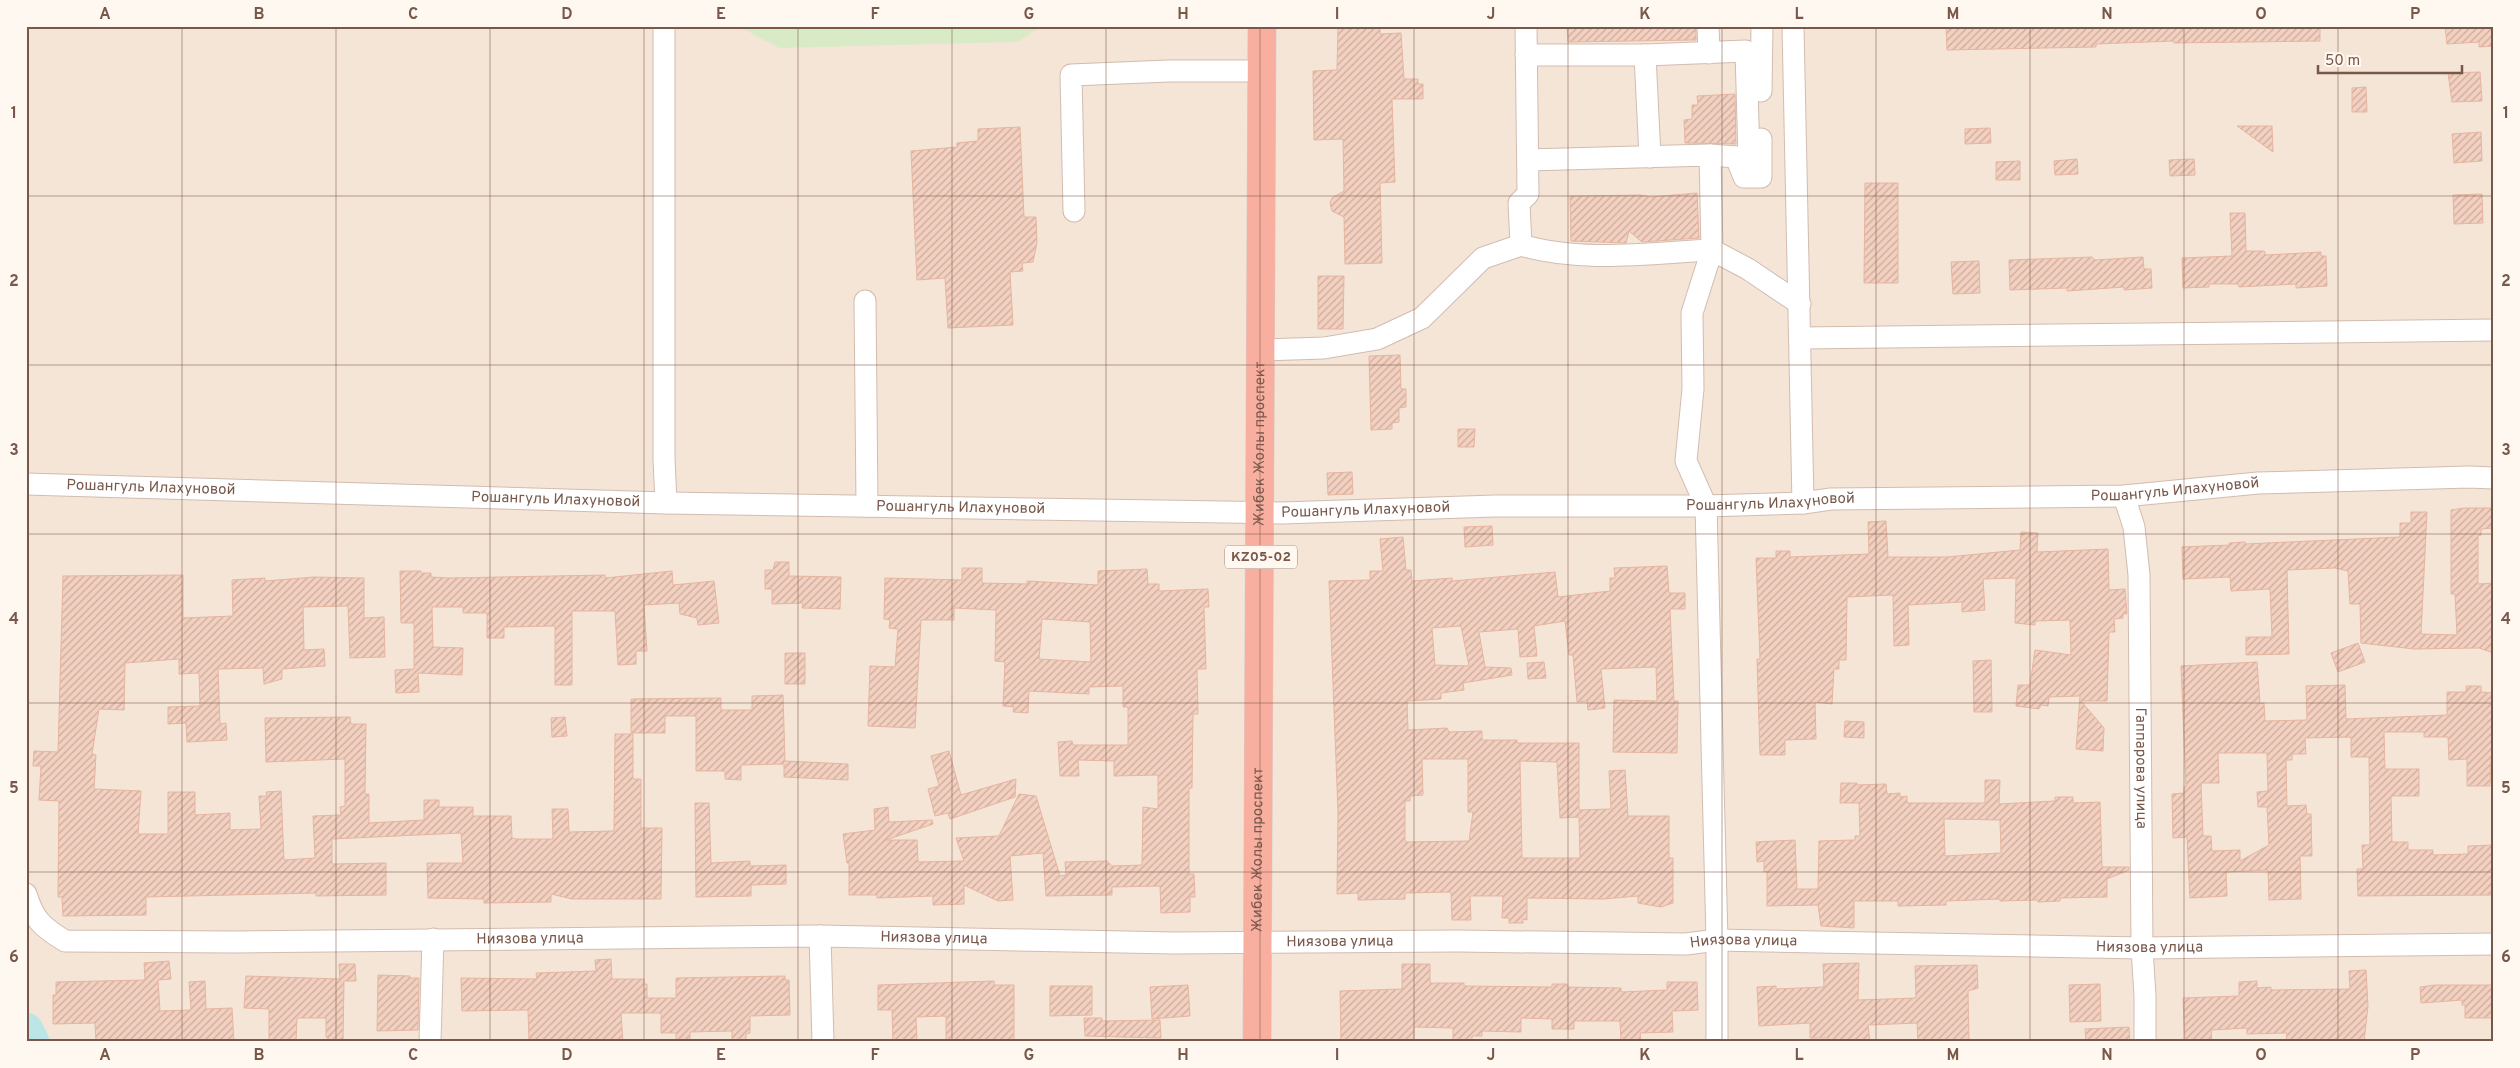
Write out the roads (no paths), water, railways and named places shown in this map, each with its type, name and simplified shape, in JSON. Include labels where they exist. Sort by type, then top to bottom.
[{"type":"highway","name":"Жибек Жолы проспект","points":[[1257,1042],[1262,26]]},
{"type":"street","points":[[664,26],[664,459],[666,503]]},
{"type":"street","points":[[1521,245],[1519,203],[1528,194],[1526,26]]},
{"type":"street","points":[[1708,26],[1709,53]]},
{"type":"street","points":[[1736,157],[1744,177],[1761,178],[1762,26]]},
{"type":"street","points":[[1793,26],[1803,503]]},
{"type":"street","points":[[1526,55],[1645,55],[1746,51],[1749,158],[1710,155],[1528,160]]},
{"type":"street","points":[[1645,55],[1650,157]]},
{"type":"street","points":[[1074,211],[1071,74],[1262,71]]},
{"type":"street","points":[[1710,155],[1712,250],[1692,313],[1693,389],[1686,461],[1706,506],[1717,940],[1717,1042]]},
{"type":"street","points":[[1261,350],[1324,348],[1377,339],[1422,318],[1483,258],[1521,245],[1537,250],[1582,255],[1712,250],[1748,269],[1800,304]]},
{"type":"street","points":[[865,300],[867,506]]},
{"type":"street","points":[[1801,338],[2494,330]]},
{"type":"street","name":"Рошангуль Илахуновой","points":[[26,484],[666,503],[1282,513],[1495,506],[1706,506],[1803,503],[1831,499],[2124,496],[2258,483],[2469,477],[2494,478]]},
{"type":"street","name":"Гаппарова улица","points":[[2124,496],[2134,527],[2139,575],[2142,948],[2146,996],[2145,1042]]},
{"type":"street","name":"Ниязова улица","points":[[26,894],[31,911],[43,928],[65,941],[237,942],[820,936],[1257,942],[1458,941],[1686,944],[1717,940],[2142,948],[2494,944]]},
{"type":"street","points":[[820,936],[824,1042]]},
{"type":"street","points":[[430,1042],[433,939]]},
{"type":"waterway","points":[[26,1030],[32,1042]]}]
